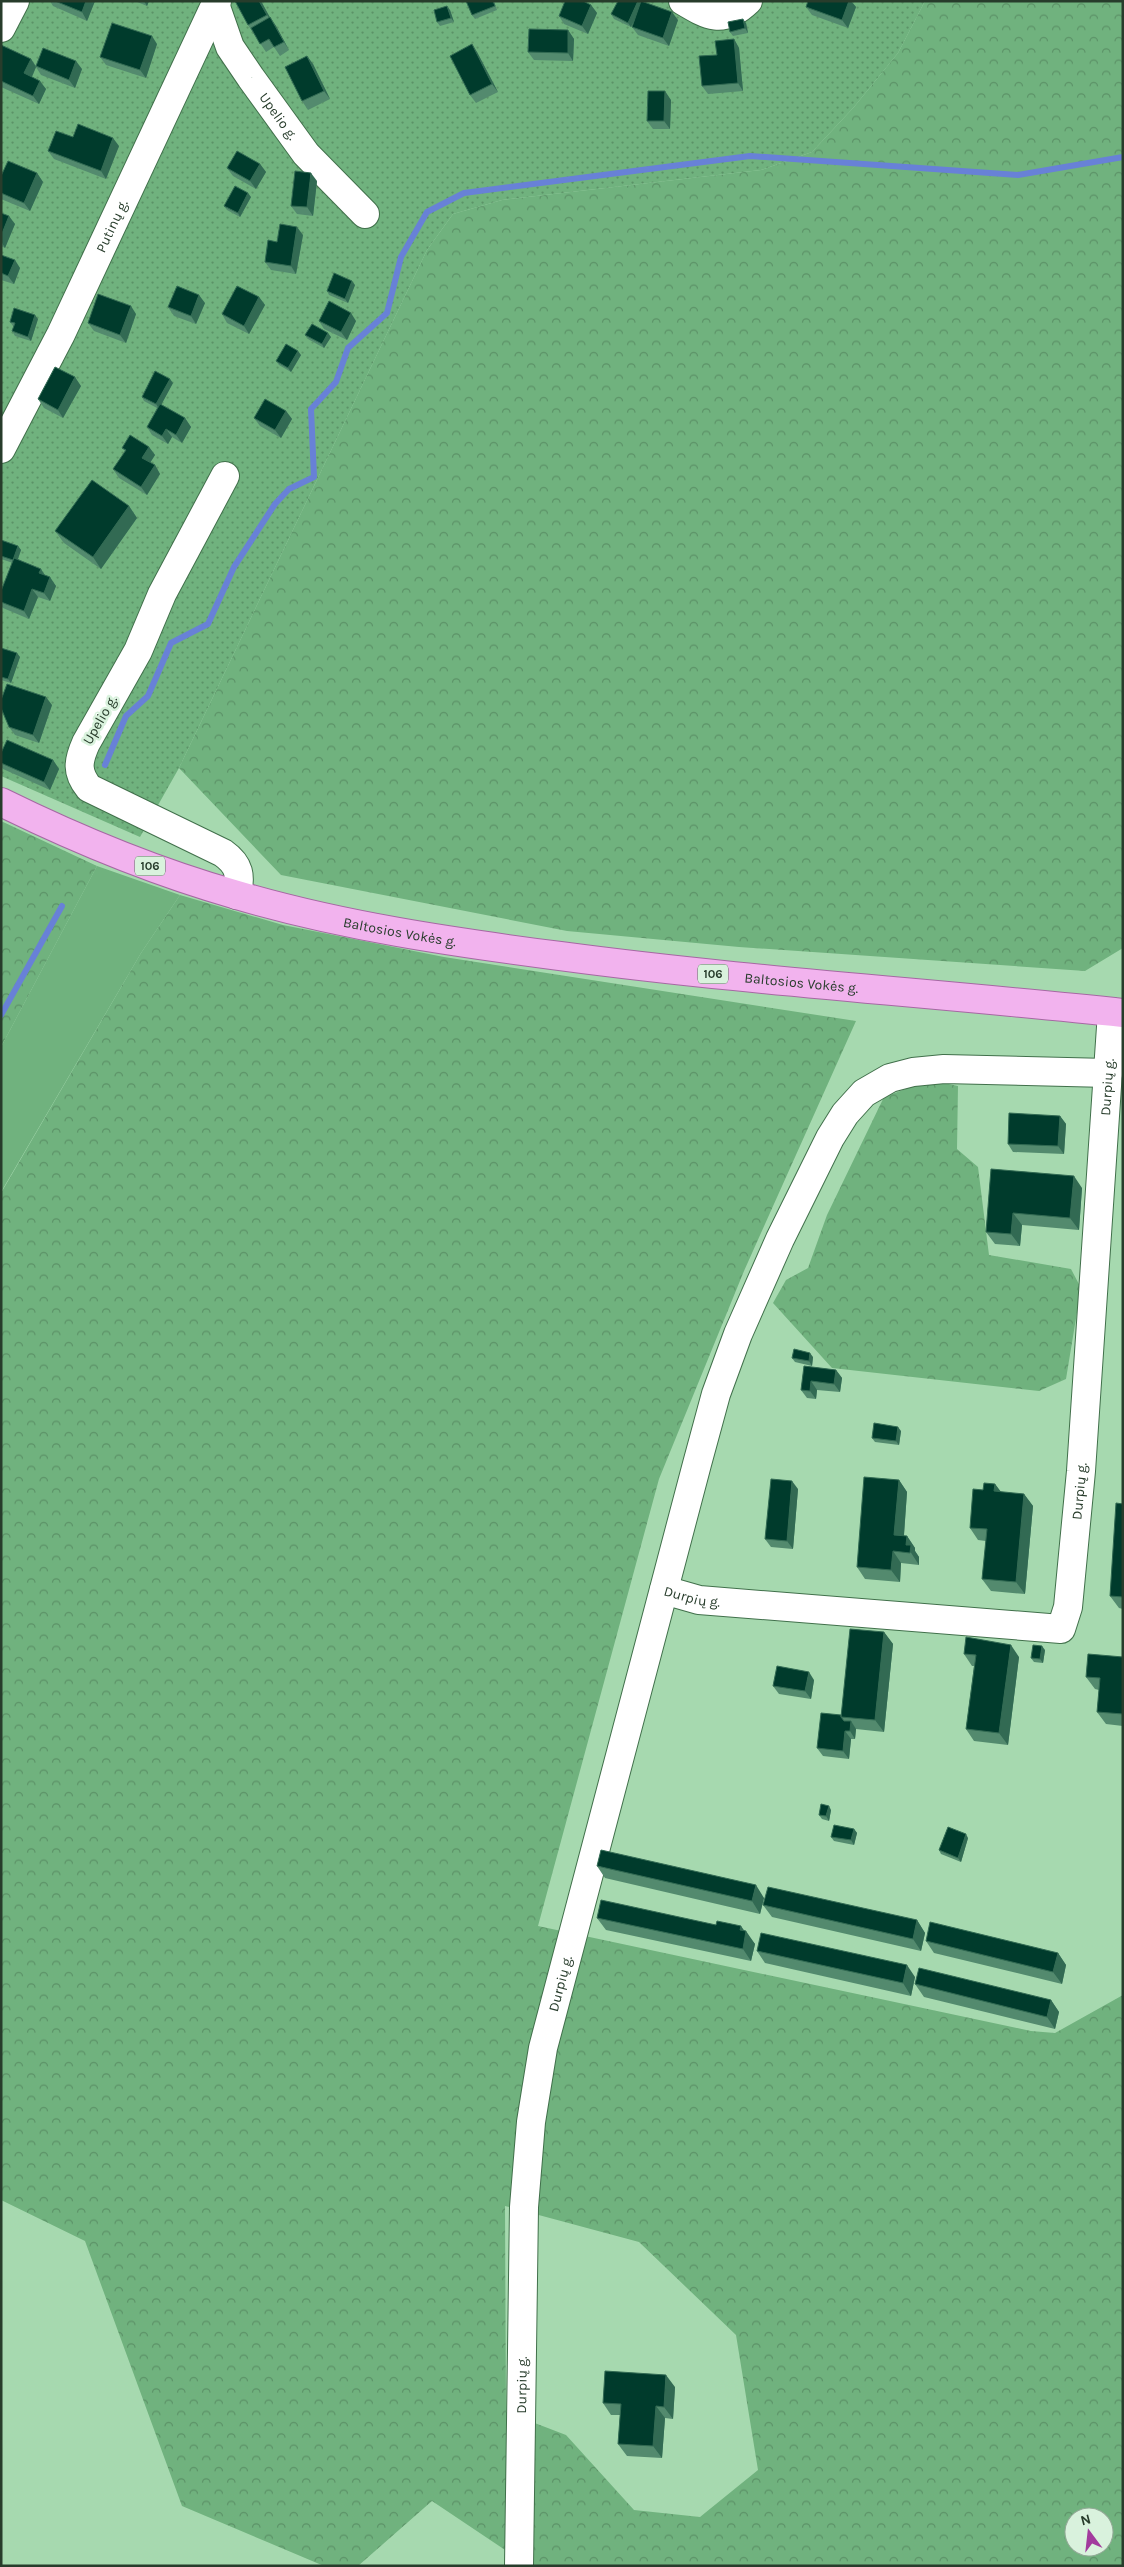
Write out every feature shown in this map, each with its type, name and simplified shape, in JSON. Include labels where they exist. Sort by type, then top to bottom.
[{"type":"main road","name":"106","points":[[1,802],[104,848],[237,895]]},
{"type":"main road","name":"Baltosios Vokės g.","points":[[237,895],[305,913],[491,947],[656,969],[1117,1012]]},
{"type":"street","points":[[1,28],[15,1]]},
{"type":"street","points":[[683,1],[708,16],[716,17],[740,9],[748,1]]},
{"type":"street","name":"Upelio g.","points":[[216,3],[230,47],[251,78],[306,154],[365,214]]},
{"type":"street","name":"Putinų g.","points":[[1,449],[61,334],[216,3]]},
{"type":"street","name":"Upelio g.","points":[[225,476],[162,594],[138,651],[86,743],[79,759],[79,771],[89,788],[223,853],[234,861],[240,873],[237,895]]},
{"type":"street","name":"Durpių g.","points":[[519,2566],[524,2207],[531,2122],[544,2048],[664,1590],[699,1600],[1061,1630],[1068,1607],[1082,1461],[1108,1073],[1117,1012]]},
{"type":"street","points":[[664,1590],[716,1394],[738,1334],[780,1239],[830,1138],[845,1114],[864,1093],[890,1078],[913,1072],[944,1069],[1108,1073]]},
{"type":"green space","points":[[1,1],[925,1],[898,53],[854,107],[812,152],[761,170],[502,200],[453,214],[427,250],[179,768],[140,837],[1,776]]},
{"type":"green space","points":[[925,1],[1123,1],[1123,948],[1085,971],[739,947],[567,931],[281,875],[179,768],[427,250],[453,214],[502,200],[761,170],[812,152],[854,107],[898,53]]},
{"type":"green space","points":[[1,821],[97,866],[1,1047]]},
{"type":"green space","points":[[97,866],[180,895],[141,953],[1,1192],[1,1047]]},
{"type":"green space","points":[[180,895],[283,925],[444,957],[856,1021],[744,1271],[659,1479],[538,1926],[1031,2031],[1055,2033],[1123,1995],[1123,2566],[529,2566],[432,2501],[358,2566],[324,2566],[182,2506],[85,2241],[1,2200],[1,1193],[141,953]],"holes":[[[505,2206],[639,2242],[736,2335],[758,2470],[700,2517],[634,2510],[566,2435],[506,2412]]]},
{"type":"green space","points":[[930,1080],[958,1086],[957,1149],[978,1167],[989,1255],[1071,1269],[1081,1288],[1066,1379],[1039,1391],[832,1368],[773,1303],[786,1280],[808,1268],[827,1215],[884,1097]]},
{"type":"building","points":[[55,1],[86,1],[82,12]]},
{"type":"building","points":[[235,1],[259,1],[267,15],[248,25]]},
{"type":"building","points":[[466,1],[493,1],[495,6],[472,15]]},
{"type":"building","points":[[565,1],[583,1],[591,5],[582,26],[559,16]]},
{"type":"building","points":[[618,1],[638,1],[628,23],[611,14]]},
{"type":"building","points":[[641,1],[672,12],[663,38],[632,27]]},
{"type":"building","points":[[808,1],[849,1],[842,20],[806,7]]},
{"type":"building","points":[[447,6],[451,18],[437,22],[434,10]]},
{"type":"building","points":[[270,17],[284,42],[274,47],[269,39],[260,44],[251,28]]},
{"type":"building","points":[[743,19],[745,28],[730,32],[728,22]]},
{"type":"building","points":[[112,23],[152,36],[140,70],[100,57]]},
{"type":"building","points":[[529,29],[568,30],[568,53],[528,52]]},
{"type":"building","points":[[734,39],[738,83],[702,86],[699,56],[717,55],[715,41]]},
{"type":"building","points":[[472,44],[492,84],[470,95],[450,56]]},
{"type":"building","points":[[1,45],[31,59],[24,73],[40,81],[33,96],[1,81]]},
{"type":"building","points":[[43,48],[76,61],[69,80],[36,66]]},
{"type":"building","points":[[307,56],[324,91],[302,101],[285,67]]},
{"type":"building","points":[[648,91],[665,91],[664,121],[647,121]]},
{"type":"building","points":[[78,124],[113,138],[101,171],[48,151],[56,131],[73,137]]},
{"type":"building","points":[[237,151],[260,164],[250,181],[227,168]]},
{"type":"building","points":[[8,161],[37,173],[24,203],[1,193],[1,176]]},
{"type":"building","points":[[295,171],[311,173],[307,207],[291,206]]},
{"type":"building","points":[[235,186],[248,193],[238,213],[224,206]]},
{"type":"building","points":[[1,213],[9,216],[1,236]]},
{"type":"building","points":[[280,224],[297,227],[291,266],[265,262],[268,240],[277,242]]},
{"type":"building","points":[[1,255],[15,260],[8,276],[1,273]]},
{"type":"building","points":[[334,273],[352,281],[345,299],[327,291]]},
{"type":"building","points":[[177,286],[199,295],[191,316],[168,307]]},
{"type":"building","points":[[237,286],[259,297],[244,326],[222,314]]},
{"type":"building","points":[[98,294],[131,306],[120,335],[88,323]]},
{"type":"building","points":[[329,301],[351,313],[341,332],[319,321]]},
{"type":"building","points":[[14,308],[35,315],[28,337],[12,331],[15,323],[10,322]]},
{"type":"building","points":[[312,324],[328,333],[322,344],[305,335]]},
{"type":"building","points":[[286,344],[298,351],[288,368],[276,361]]},
{"type":"building","points":[[55,367],[75,377],[58,410],[38,399]]},
{"type":"building","points":[[155,371],[170,379],[156,404],[142,397]]},
{"type":"building","points":[[265,399],[286,411],[275,430],[254,418]]},
{"type":"building","points":[[160,404],[185,418],[176,435],[166,429],[162,436],[147,427]]},
{"type":"building","points":[[130,435],[149,447],[142,458],[155,465],[141,487],[113,469],[126,450],[122,448]]},
{"type":"building","points":[[92,480],[129,506],[93,557],[55,531]]},
{"type":"building","points":[[1,540],[18,546],[13,560],[1,556]]},
{"type":"building","points":[[14,558],[41,569],[39,573],[50,577],[44,593],[32,589],[24,611],[1,602],[1,591]]},
{"type":"building","points":[[1,648],[17,653],[8,679],[1,677]]},
{"type":"building","points":[[7,684],[46,697],[33,735],[9,727],[1,708],[1,700]]},
{"type":"building","points":[[7,740],[53,760],[44,782],[1,763],[1,753]]},
{"type":"building","points":[[1009,1113],[1060,1116],[1058,1146],[1008,1144]]},
{"type":"building","points":[[991,1169],[1074,1176],[1070,1218],[1013,1213],[1011,1234],[986,1232]]},
{"type":"building","points":[[794,1349],[810,1353],[809,1361],[792,1358]]},
{"type":"building","points":[[804,1366],[836,1370],[834,1384],[811,1381],[810,1391],[801,1390]]},
{"type":"building","points":[[874,1423],[898,1427],[896,1441],[872,1438]]},
{"type":"building","points":[[864,1477],[899,1480],[894,1535],[907,1536],[906,1545],[911,1545],[910,1553],[893,1551],[891,1570],[857,1567]]},
{"type":"building","points":[[771,1479],[792,1481],[787,1541],[765,1539]]},
{"type":"building","points":[[984,1483],[995,1484],[994,1491],[1024,1494],[1016,1582],[982,1579],[987,1529],[970,1528],[973,1489],[983,1490]]},
{"type":"building","points":[[1116,1503],[1123,1504],[1123,1597],[1110,1596]]},
{"type":"building","points":[[850,1629],[884,1632],[875,1720],[841,1717]]},
{"type":"building","points":[[966,1637],[1011,1645],[999,1733],[966,1729],[976,1655],[964,1654]]},
{"type":"building","points":[[1033,1645],[1042,1646],[1040,1659],[1031,1658]]},
{"type":"building","points":[[1088,1654],[1123,1657],[1123,1714],[1097,1712],[1100,1678],[1086,1677]]},
{"type":"building","points":[[777,1666],[809,1672],[805,1691],[773,1686]]},
{"type":"building","points":[[821,1713],[841,1715],[844,1721],[851,1721],[850,1731],[845,1731],[843,1751],[817,1748]]},
{"type":"building","points":[[821,1804],[829,1806],[826,1816],[819,1815]]},
{"type":"building","points":[[834,1825],[854,1829],[851,1840],[831,1837]]},
{"type":"building","points":[[948,1827],[966,1834],[958,1858],[939,1850]]},
{"type":"building","points":[[601,1850],[756,1885],[752,1901],[597,1866]]},
{"type":"building","points":[[768,1887],[917,1920],[913,1939],[763,1905]]},
{"type":"building","points":[[601,1900],[716,1925],[717,1921],[741,1926],[740,1930],[746,1931],[743,1949],[597,1918]]},
{"type":"building","points":[[930,1922],[1058,1953],[1053,1972],[926,1941]]},
{"type":"building","points":[[761,1933],[907,1965],[903,1983],[757,1951]]},
{"type":"building","points":[[919,1968],[1051,2000],[1047,2017],[915,1984]]},
{"type":"building","points":[[605,2371],[666,2375],[664,2407],[656,2406],[653,2446],[618,2444],[621,2404],[603,2403]]},
{"type":"waterway","points":[[105,765],[126,716],[148,696],[171,643],[208,624],[234,567],[275,504],[289,489],[314,477],[311,409],[336,382],[348,348],[387,313],[401,257],[427,212],[464,193],[750,156],[1018,175],[1123,157]]},
{"type":"waterway","points":[[1,1015],[62,906]]}]
